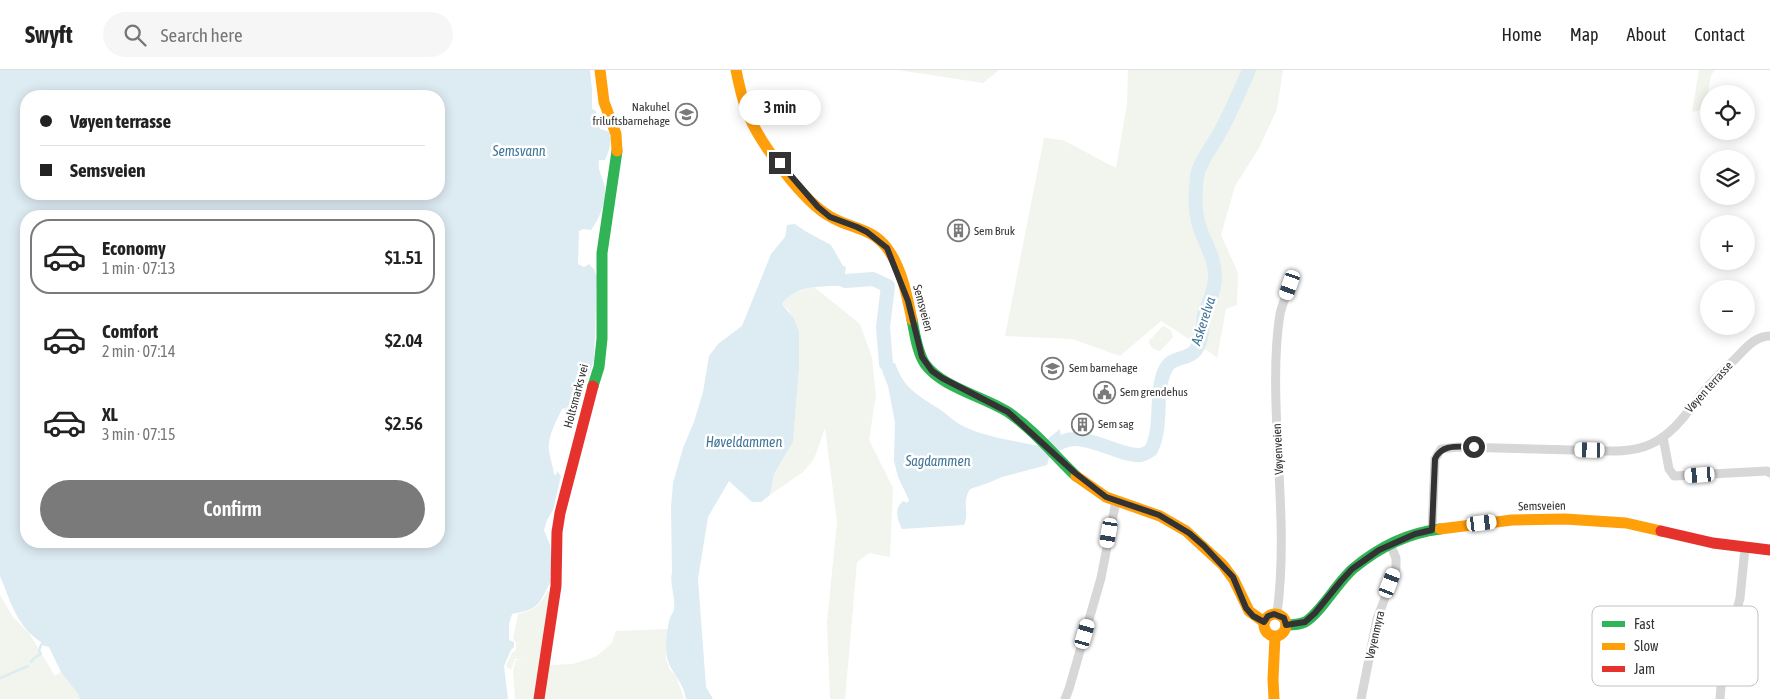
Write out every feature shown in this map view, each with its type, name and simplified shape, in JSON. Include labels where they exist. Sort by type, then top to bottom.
[{"type":"main road","name":"Holtsmarks vei","points":[[539,699],[556,586],[557,532],[588,404],[599,367],[602,339],[602,253],[618,146],[614,115],[604,102],[600,70]]},
{"type":"main road","name":"Semsveien","points":[[736,70],[751,122],[770,151],[798,186],[830,217],[857,227],[878,239],[887,248],[905,293],[917,340],[926,364],[942,378],[1008,412],[1090,486],[1116,501]]},
{"type":"main road","points":[[1116,501],[1159,515],[1189,533],[1233,577],[1246,608],[1253,616],[1264,622]]},
{"type":"main road","name":"Semsveien","points":[[1286,625],[1305,622],[1315,613],[1352,569],[1365,559],[1390,544],[1415,534],[1432,530],[1512,520],[1565,518],[1646,527],[1745,548],[1770,550]]},
{"type":"main road","points":[[1277,614],[1284,618],[1286,625],[1282,634],[1275,637],[1266,632],[1264,622],[1268,616],[1277,614]]},
{"type":"main road","points":[[1274,699],[1275,637]]},
{"type":"street","name":"Vøyenveien","points":[[1277,614],[1281,580],[1280,485],[1276,415],[1277,342],[1280,312],[1290,285]]},
{"type":"street","name":"Vøyen terrasse","points":[[1432,530],[1435,459],[1441,449],[1458,447],[1626,450],[1652,444],[1674,427],[1710,383],[1748,346],[1758,338],[1770,336]]},
{"type":"street","points":[[1663,437],[1669,470],[1674,476],[1767,471],[1770,473]]},
{"type":"street","points":[[1065,699],[1070,689],[1101,578],[1116,501]]},
{"type":"street","name":"Vøyenmyra","points":[[1361,699],[1377,619],[1396,569],[1396,558],[1390,544]]},
{"type":"street","points":[[1738,606],[1745,548]]},
{"type":"street","points":[[1720,699],[1721,686]]},
{"type":"shaded area","points":[[898,70],[999,70],[983,83]]},
{"type":"shaded area","points":[[1128,70],[1283,70],[1277,109],[1259,148],[1235,186],[1221,235],[1238,273],[1237,305],[1226,309],[1217,358],[1161,321],[1120,356],[1072,339],[1005,336],[1044,138],[1063,140],[1116,168],[1127,104]]},
{"type":"shaded area","points":[[1699,70],[1715,70],[1711,75],[1709,85],[1700,85],[1700,110],[1692,112]]},
{"type":"shaded area","points":[[814,287],[860,324],[872,358],[876,395],[869,440],[893,488],[890,557],[869,553],[857,562],[845,699],[830,699],[827,623],[837,522],[825,428],[814,459],[803,472],[770,495],[774,474],[793,442],[799,368],[789,310],[782,304],[789,294]]},
{"type":"shaded area","points":[[1163,326],[1171,330],[1173,337],[1160,351],[1153,348],[1149,341]]},
{"type":"shaded area","points":[[548,590],[551,597],[536,699],[515,699],[513,670],[516,660],[525,660],[515,659],[511,670],[506,666],[512,653],[516,650],[516,643],[513,638],[518,614],[529,611],[536,606]]},
{"type":"shaded area","points":[[0,595],[13,617],[29,633],[55,676],[61,672],[80,699],[0,699]]},
{"type":"shaded area","points":[[668,629],[666,659],[670,670],[676,676],[684,699],[542,699],[549,665],[573,664],[597,656],[612,643],[616,631]]},
{"type":"water","name":"Semsvann","points":[[0,70],[590,70],[592,109],[596,111],[600,129],[610,132],[611,139],[605,160],[599,160],[599,169],[605,190],[602,208],[591,230],[583,229],[579,231],[578,264],[584,267],[589,264],[594,269],[597,277],[594,360],[577,409],[571,413],[566,411],[565,408],[562,409],[551,435],[549,451],[554,474],[556,475],[557,471],[561,476],[553,510],[544,530],[550,545],[551,581],[537,605],[528,610],[512,614],[509,624],[509,640],[514,642],[514,647],[504,666],[508,699],[80,699],[61,672],[49,647],[41,645],[41,642],[26,629],[11,603],[0,576]]},
{"type":"water","name":"Høveldammen","points":[[795,224],[831,245],[843,266],[846,267],[843,286],[801,290],[787,298],[782,304],[794,319],[799,332],[799,368],[793,442],[774,474],[770,495],[761,502],[752,502],[729,481],[708,517],[698,579],[706,687],[713,699],[686,699],[683,687],[671,668],[666,652],[668,627],[674,610],[671,581],[671,507],[673,483],[703,392],[709,356],[718,344],[742,326],[771,254],[785,237],[787,225]]},
{"type":"water","name":"Sagdammen","points":[[895,363],[902,378],[911,389],[961,425],[990,436],[1039,446],[1060,429],[1062,449],[1049,458],[1047,465],[1002,477],[970,489],[966,499],[966,520],[964,525],[902,529],[897,511],[903,501],[907,503],[909,500],[898,477],[894,461],[895,422],[888,386],[882,371],[886,364]]},
{"type":"waterway","name":"Askerelva","points":[[1046,450],[1071,439],[1092,442],[1134,455],[1145,454],[1151,450],[1157,430],[1162,378],[1169,364],[1192,354],[1198,347],[1204,315],[1214,286],[1215,269],[1200,228],[1196,209],[1197,176],[1204,159],[1228,117],[1249,70]]},
{"type":"waterway","name":"Askerelva","points":[[845,281],[873,279],[888,286],[883,327],[886,364]]},
{"type":"waterway","points":[[31,662],[41,654],[39,651],[41,645]]},
{"type":"waterway","points":[[0,678],[28,666]]},
{"type":"traffic: fast","points":[[593,386],[599,367],[602,339],[602,253],[617,151]]},
{"type":"traffic: fast","points":[[912,320],[920,354],[932,372],[952,385],[1008,412],[1035,435],[1076,476]]},
{"type":"traffic: fast","points":[[1286,625],[1300,624],[1311,618],[1348,574],[1373,554],[1394,542],[1416,534],[1440,529]]},
{"type":"traffic: slow","points":[[600,70],[604,102],[616,134],[617,151]]},
{"type":"traffic: slow","points":[[736,70],[748,114],[762,140],[784,171],[808,199],[820,209],[838,221],[868,232],[887,248],[897,264],[912,320]]},
{"type":"traffic: slow","points":[[1076,476],[1106,497],[1160,516],[1186,531],[1223,565],[1234,580],[1249,611],[1264,622]]},
{"type":"traffic: slow","points":[[1440,529],[1512,520],[1565,519],[1626,523],[1661,531]]},
{"type":"traffic: slow","points":[[1275,614],[1283,617],[1286,625],[1283,633],[1275,636],[1267,633],[1264,625],[1267,617],[1275,614]]},
{"type":"traffic: slow","points":[[1274,699],[1275,637]]},
{"type":"traffic: jam","points":[[539,699],[556,586],[557,532],[560,513],[593,386]]},
{"type":"traffic: jam","points":[[1661,531],[1713,543],[1770,550]]},
{"type":"place","name":"Nakuhel friluftsbarnehage","points":[[686,114]]},
{"type":"place","name":"Sem Bruk","points":[[958,231]]},
{"type":"place","name":"Sem barnehage","points":[[1053,368]]},
{"type":"place","name":"Sem grendehus","points":[[1104,392]]},
{"type":"place","name":"Sem sag","points":[[1082,424]]},
{"type":"route","points":[[780,163],[798,186],[830,217],[867,232],[887,248],[908,301],[922,357],[932,371],[1018,419],[1083,481],[1106,497],[1159,515],[1189,533],[1225,567],[1233,577],[1246,608],[1259,620],[1264,622],[1268,616],[1277,614],[1284,618],[1286,625],[1305,622],[1315,613],[1352,569],[1365,559],[1390,544],[1415,534],[1432,530],[1435,459],[1438,452],[1441,449],[1474,447]]}]
